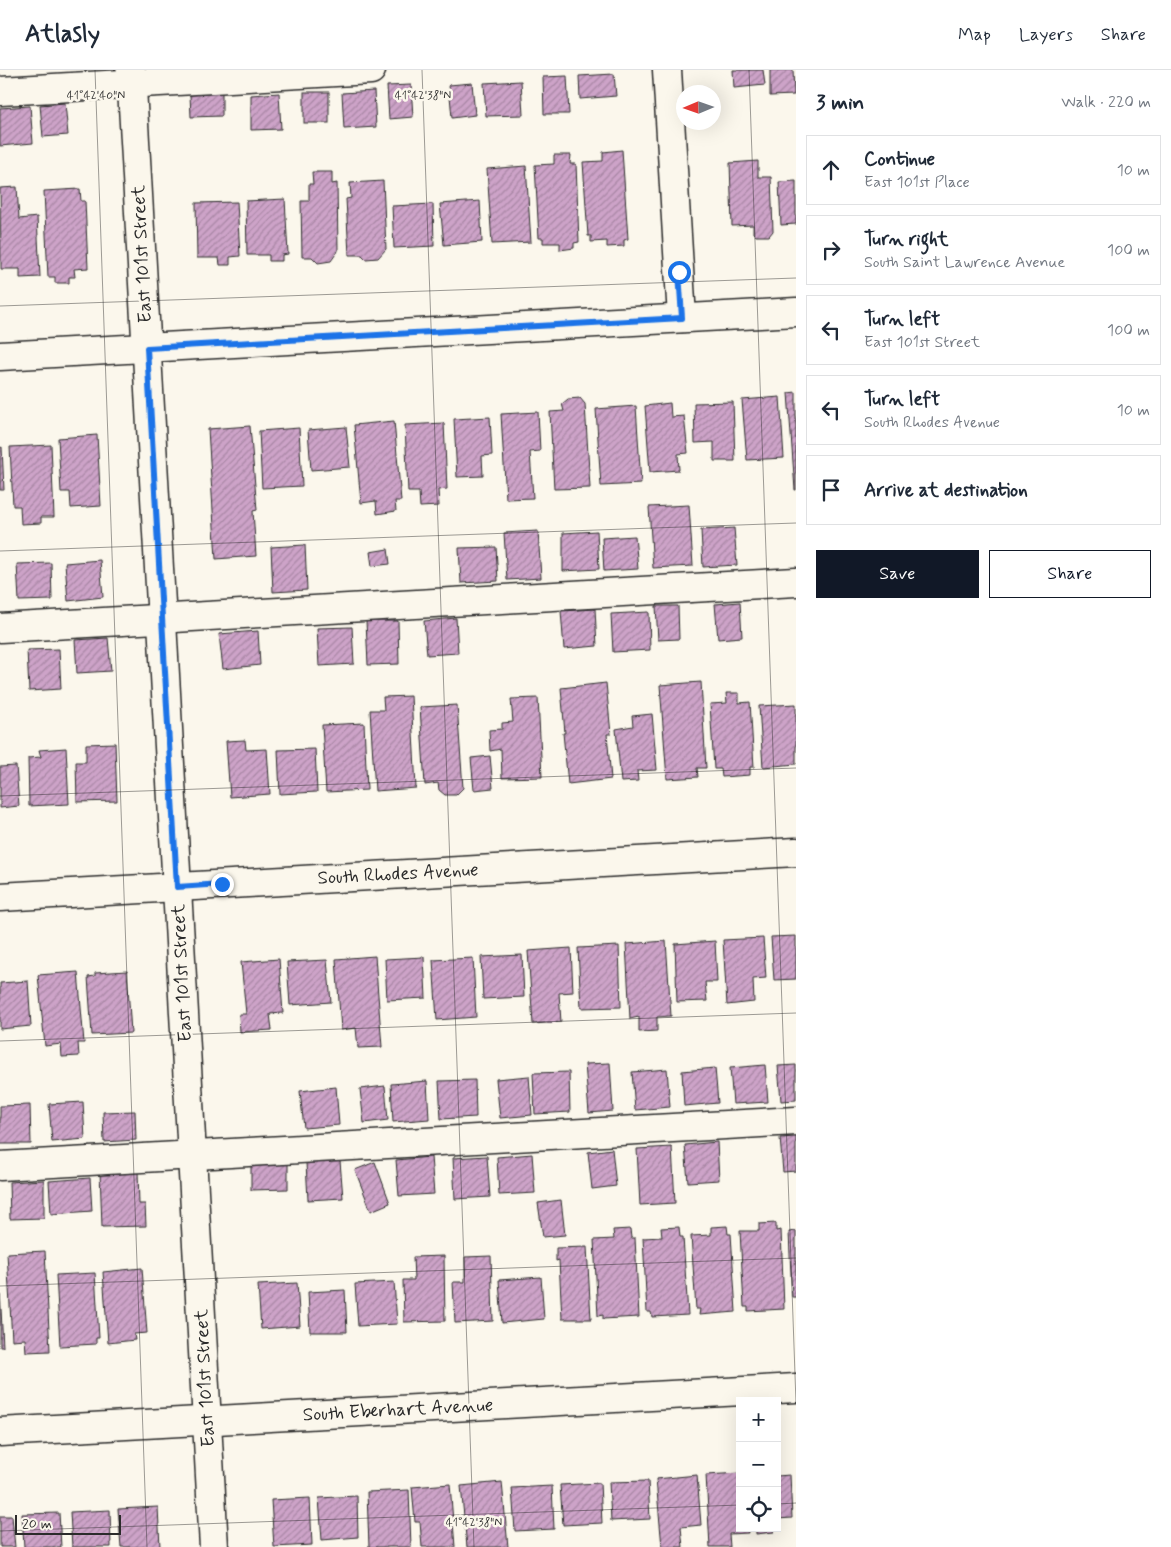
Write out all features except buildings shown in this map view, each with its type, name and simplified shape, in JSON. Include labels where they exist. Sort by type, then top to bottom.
[{"type":"street","points":[[0,91],[132,77],[371,70]]},
{"type":"street","points":[[667,70],[682,318]]},
{"type":"street","name":"East 101st Street","points":[[132,77],[214,1547]]},
{"type":"street","points":[[0,356],[796,312]]},
{"type":"street","points":[[0,628],[796,582]]},
{"type":"street","name":"South Rhodes Avenue","points":[[0,897],[796,852]]},
{"type":"street","points":[[0,1166],[796,1121]]},
{"type":"street","name":"South Eberhart Avenue","points":[[0,1432],[796,1388]]},
{"type":"route","points":[[222,884],[177,887],[147,348],[682,318],[679,272]]}]
